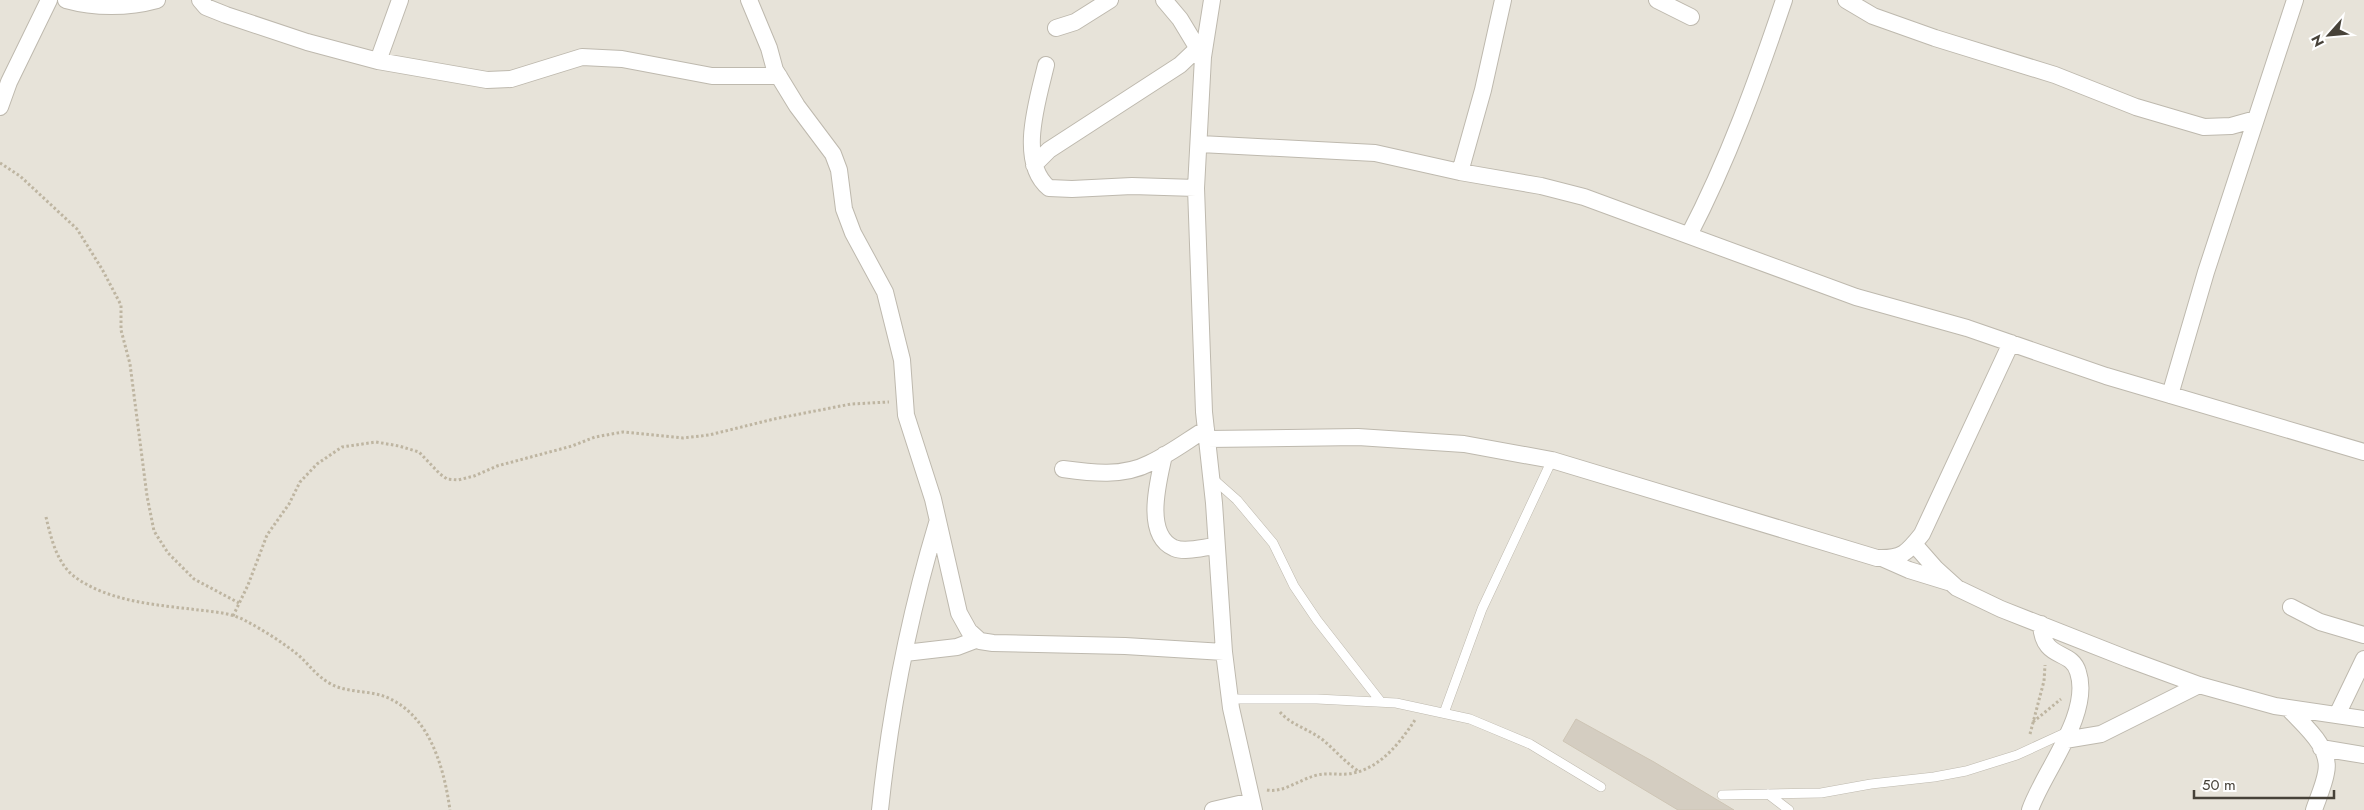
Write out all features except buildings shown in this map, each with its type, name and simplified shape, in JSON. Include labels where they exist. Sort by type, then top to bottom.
[{"type":"street","points":[[0,107],[6,80],[48,0]]},
{"type":"street","points":[[66,0],[106,6],[141,4],[157,0]]},
{"type":"street","points":[[200,0],[206,7],[226,15],[307,42],[378,61],[487,80],[511,79],[582,57],[622,59],[712,76],[779,76]]},
{"type":"street","points":[[378,61],[400,0]]},
{"type":"street","points":[[749,0],[779,76],[797,106],[834,154],[844,209],[852,233],[885,292],[902,360],[906,415],[933,499],[959,613],[969,631],[980,641],[993,643],[1125,646],[1224,652]]},
{"type":"street","points":[[1056,28],[1075,22],[1110,0]]},
{"type":"street","points":[[1164,0],[1180,19],[1200,52]]},
{"type":"street","points":[[1212,0],[1200,52],[1200,144],[1196,188],[1207,434],[1224,652],[1230,699],[1252,799],[1213,810]]},
{"type":"street","points":[[1460,172],[1483,90],[1503,0]]},
{"type":"street","points":[[1657,0],[1691,18]]},
{"type":"street","points":[[1689,235],[1711,193],[1742,119],[1784,0]]},
{"type":"street","points":[[1846,0],[1873,16],[1935,38],[2055,74],[2136,107],[2204,128],[2231,126],[2256,120]]},
{"type":"street","points":[[2170,396],[2206,272],[2295,0]]},
{"type":"street","points":[[1034,165],[1049,150],[1200,52]]},
{"type":"street","points":[[1046,64],[1033,126],[1034,165],[1038,177],[1049,188],[1060,190],[1132,186],[1196,188]]},
{"type":"street","points":[[1200,144],[1375,153],[1460,172],[1541,186],[1584,197],[1856,297],[1967,328],[2170,396],[2364,452]]},
{"type":"street","points":[[1882,558],[1896,559],[1910,550],[1922,534],[2011,343]]},
{"type":"street","points":[[1064,469],[1096,474],[1123,472],[1150,464],[1164,454],[1207,434],[1358,437],[1464,444],[1552,460],[1882,558],[1908,570],[1952,584]]},
{"type":"street","points":[[1164,454],[1156,498],[1155,517],[1163,540],[1174,548],[1185,550],[1216,546]]},
{"type":"street","points":[[880,810],[886,758],[905,653],[926,558],[937,522]]},
{"type":"street","points":[[1914,544],[1956,588],[2001,609],[2199,685],[2288,708],[2364,719]]},
{"type":"street","points":[[2292,607],[2320,622],[2364,635]]},
{"type":"street","points":[[2030,810],[2073,725],[2080,684],[2078,671],[2073,664],[2050,649],[2045,643],[2041,624]]},
{"type":"street","points":[[905,653],[956,647],[978,639]]},
{"type":"street","points":[[2337,715],[2364,659]]},
{"type":"street","points":[[2068,735],[2101,734],[2199,685]]},
{"type":"street","points":[[2288,708],[2319,742],[2327,760],[2327,772],[2314,810]]},
{"type":"street","points":[[2322,748],[2364,755]]},
{"type":"lane","points":[[1444,713],[1482,609],[1552,460]]},
{"type":"lane","points":[[1211,477],[1237,500],[1260,527],[1272,543],[1294,586],[1317,620],[1381,702]]},
{"type":"lane","points":[[1230,699],[1396,703],[1470,719],[1530,744],[1601,787]]},
{"type":"lane","points":[[1722,795],[1821,793],[1870,784],[1934,777],[1966,771],[2068,735]]},
{"type":"lane","points":[[1768,794],[1788,810]]},
{"type":"path","points":[[0,163],[20,176],[77,229],[102,269],[120,305],[121,330],[130,364],[147,496],[154,531],[168,553],[194,578],[239,603]]},
{"type":"path","points":[[233,616],[267,535],[289,504],[300,482],[317,464],[342,447],[376,442],[399,446],[419,452],[440,474],[447,479],[458,480],[474,476],[497,466],[572,446],[595,437],[623,432],[683,438],[709,435],[774,419],[851,404],[906,402]]},
{"type":"path","points":[[46,517],[51,540],[63,563],[74,577],[107,593],[139,602],[233,616],[246,620],[298,655],[315,675],[333,685],[385,697],[400,704],[413,717],[436,750],[444,771],[450,810]]},
{"type":"path","points":[[2028,750],[2044,681],[2045,643]]},
{"type":"path","points":[[2033,723],[2080,684]]},
{"type":"path","points":[[1274,700],[1286,719],[1322,740],[1359,771]]},
{"type":"path","points":[[1252,799],[1323,773],[1348,774],[1380,761],[1400,742],[1423,709]]},
{"type":"shaded area","points":[[0,0],[2364,0],[2364,810],[0,810]]}]
